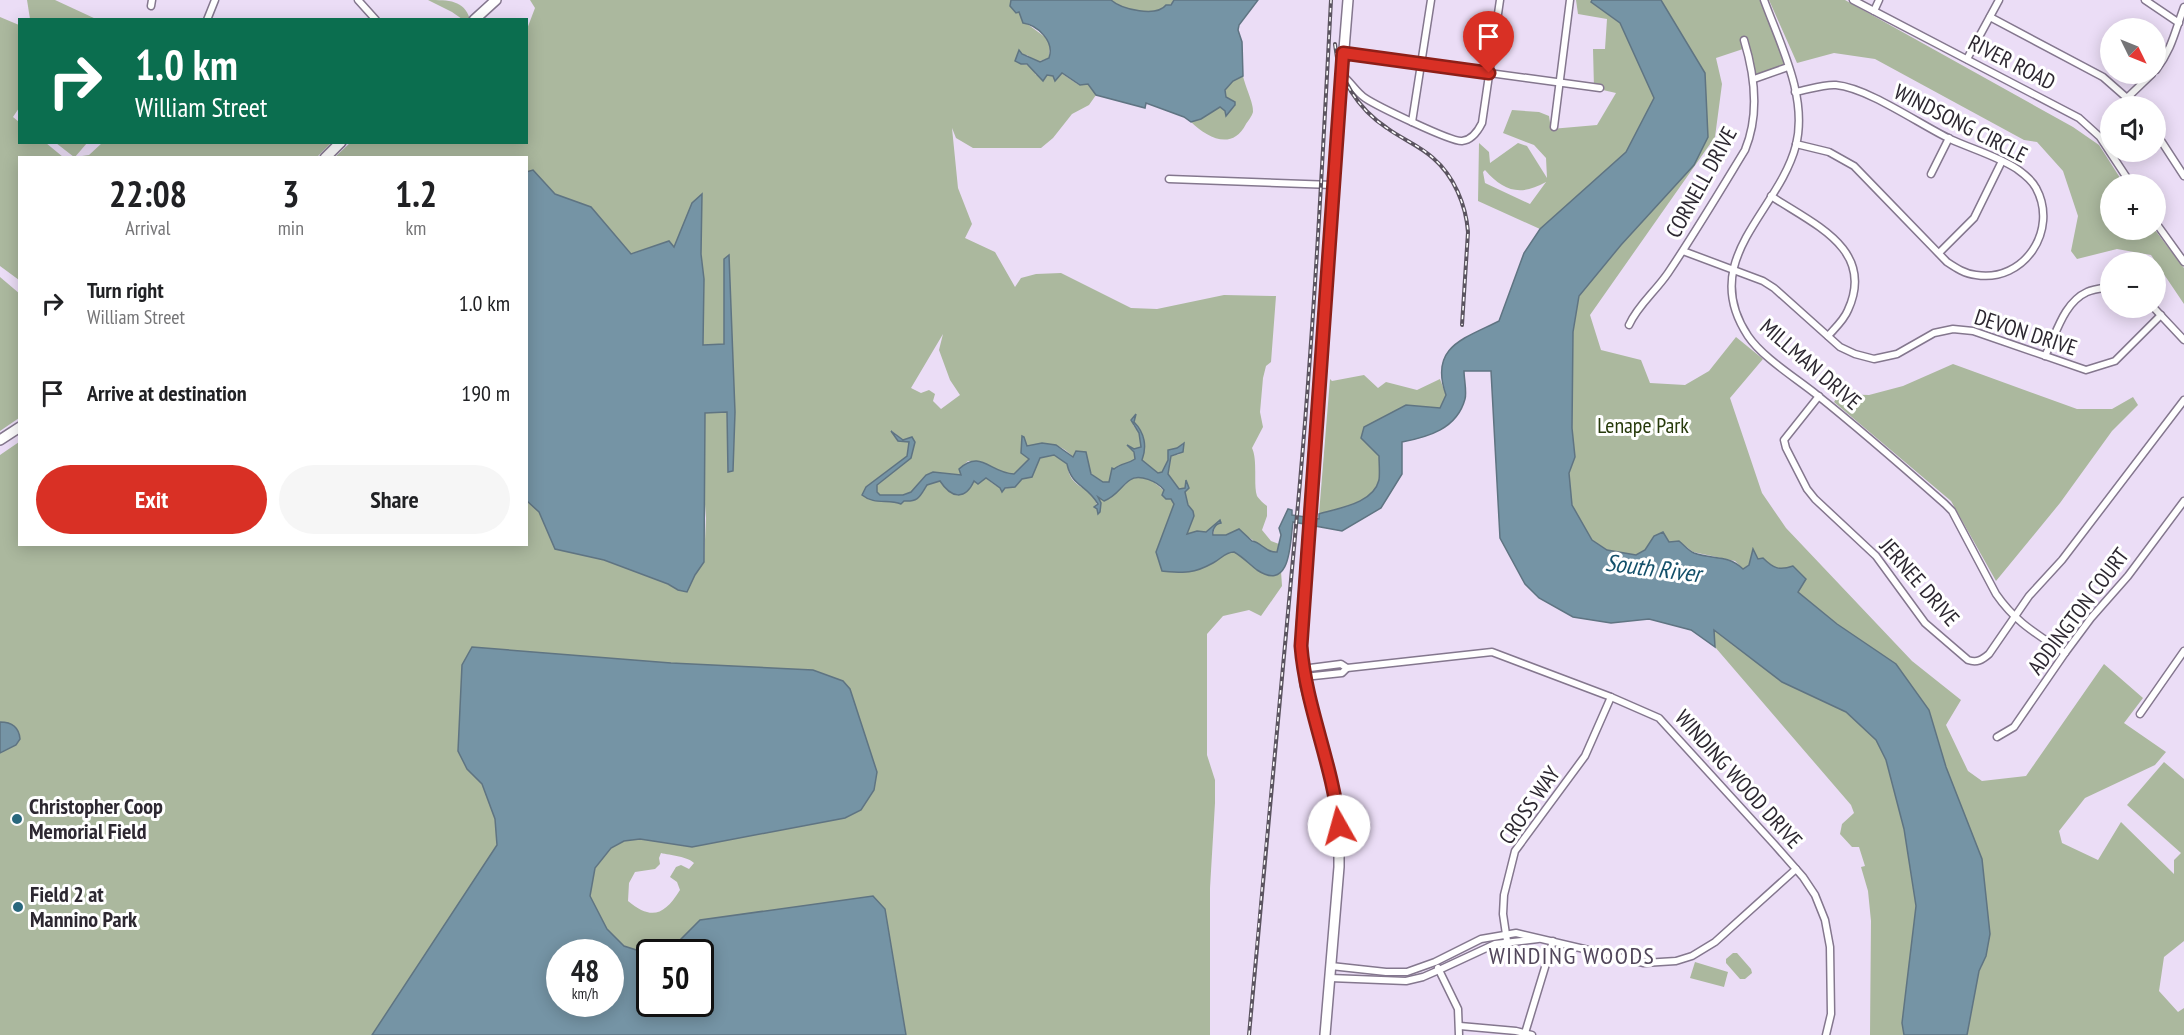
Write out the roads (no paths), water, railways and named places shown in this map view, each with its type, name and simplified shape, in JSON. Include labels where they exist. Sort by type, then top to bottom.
[{"type":"main road","points":[[476,18],[496,0]]},
{"type":"main road","points":[[1325,1035],[1339,867],[1339,826],[1334,786],[1308,700],[1303,673],[1301,632],[1348,0]]},
{"type":"main road","points":[[327,156],[339,144]]},
{"type":"main road","points":[[0,440],[18,428]]},
{"type":"street","points":[[208,18],[215,0]]},
{"type":"street","points":[[358,0],[374,18]]},
{"type":"street","points":[[1412,122],[1431,0]]},
{"type":"street","points":[[1342,75],[1364,98],[1412,122],[1452,140],[1462,141],[1471,138],[1478,132],[1482,123],[1500,0]]},
{"type":"street","points":[[1554,127],[1570,0]]},
{"type":"street","name":"MILLMAN DRIVE","points":[[1764,0],[1795,92],[1798,127],[1796,144],[1786,171],[1743,240],[1737,254],[1733,296],[1738,316],[1748,336],[1767,355],[1902,465],[1952,511],[1996,594],[2014,617],[2065,653]]},
{"type":"street","name":"RIVER ROAD","points":[[1853,0],[2058,106],[2086,124],[2105,144],[2124,174]]},
{"type":"street","points":[[1874,11],[1879,0]]},
{"type":"street","points":[[1967,59],[1999,0]]},
{"type":"street","points":[[2145,0],[2179,23]]},
{"type":"street","points":[[2166,57],[2184,7]]},
{"type":"street","points":[[1990,17],[2098,74],[2126,96]]},
{"type":"street","name":"CORNELL DRIVE","points":[[1629,325],[1636,310],[1660,284],[1683,251],[1745,150],[1750,137],[1754,79],[1744,40]]},
{"type":"street","points":[[1343,53],[1600,88]]},
{"type":"street","points":[[1754,79],[1788,67]]},
{"type":"street","points":[[2128,96],[2141,84]]},
{"type":"street","name":"WINDSONG CIRCLE","points":[[1795,92],[1835,85],[1860,91],[1949,138],[2002,161],[2027,177],[2038,192],[2043,208],[2043,221],[2037,246],[2030,256],[2011,270],[1988,276],[1960,271],[1947,262],[1854,166],[1829,152],[1796,144]]},
{"type":"street","points":[[1930,174],[1949,138]]},
{"type":"street","points":[[2166,147],[2182,169],[2184,177]]},
{"type":"street","points":[[1939,253],[1974,218],[2002,161]]},
{"type":"street","points":[[1169,179],[1333,185]]},
{"type":"street","points":[[1771,196],[1833,237],[1847,252],[1854,266],[1856,285],[1848,312],[1828,336]]},
{"type":"street","points":[[2166,237],[2184,262]]},
{"type":"street","name":"DEVON DRIVE","points":[[1683,251],[1763,281],[1774,288],[1840,347],[1874,359],[1897,354],[1934,333],[1953,329],[1973,331],[2086,370],[2115,361],[2158,318]]},
{"type":"street","points":[[2045,356],[2060,321],[2071,305],[2086,292],[2100,289]]},
{"type":"street","points":[[2164,318],[2184,340]]},
{"type":"street","name":"JERNEE DRIVE","points":[[1820,396],[1784,440],[1807,489],[1876,556],[1925,623],[1973,662],[1983,660],[1989,654],[2039,584],[2062,560],[2184,400]]},
{"type":"street","name":"ADDINGTON COURT","points":[[1997,737],[2014,727],[2091,618],[2128,576],[2184,501]]},
{"type":"street","points":[[2140,714],[2184,651]]},
{"type":"street","name":"WINDING WOOD DRIVE","points":[[1303,673],[1341,664],[1347,668],[1492,652],[1611,697],[1664,722],[1796,869],[1815,895],[1827,928],[1830,947],[1830,1014],[1826,1035]]},
{"type":"street","name":"CROSS WAY","points":[[1507,941],[1504,895],[1515,851],[1585,756],[1611,697]]},
{"type":"street","points":[[1331,966],[1398,973],[1421,969],[1481,939],[1506,933],[1523,933],[1538,939],[1644,963],[1676,961],[1692,956],[1715,942],[1796,869]]},
{"type":"street","points":[[1330,978],[1406,981],[1423,977],[1484,948],[1507,941],[1538,939]]},
{"type":"street","points":[[1460,1026],[1529,1034],[1552,941]]},
{"type":"street","points":[[1435,962],[1455,1001],[1460,1026],[1459,1035]]},
{"type":"water","points":[[1011,0],[1111,0],[1123,7],[1139,11],[1155,11],[1171,5],[1174,0],[1258,0],[1239,25],[1243,76],[1233,81],[1225,90],[1226,97],[1235,102],[1235,105],[1226,116],[1225,111],[1220,107],[1201,119],[1191,122],[1184,117],[1146,103],[1145,108],[1096,95],[1088,84],[1080,85],[1062,73],[1055,81],[1053,76],[1047,75],[1043,81],[1027,64],[1015,61],[1019,50],[1022,54],[1040,62],[1049,58],[1047,40],[1039,30],[1023,23],[1019,12],[1016,13],[1010,6]]},
{"type":"water","name":"South River","points":[[1592,0],[1661,0],[1705,73],[1708,137],[1694,165],[1621,245],[1579,296],[1573,332],[1572,428],[1575,457],[1569,473],[1572,505],[1592,540],[1607,550],[1636,555],[1645,550],[1654,536],[1663,532],[1669,542],[1679,541],[1694,553],[1725,559],[1743,569],[1749,565],[1753,549],[1758,559],[1763,558],[1773,566],[1784,568],[1793,566],[1806,579],[1798,592],[1837,624],[1896,664],[1929,710],[1946,767],[1982,859],[1990,934],[1986,956],[1979,971],[1967,1035],[1904,1035],[1902,1023],[1916,906],[1904,829],[1886,760],[1876,740],[1846,712],[1782,682],[1714,630],[1715,647],[1691,630],[1649,619],[1611,623],[1573,617],[1539,598],[1525,584],[1500,538],[1491,371],[1464,371],[1466,396],[1455,418],[1440,430],[1402,442],[1402,474],[1381,508],[1342,531],[1293,522],[1287,561],[1283,570],[1277,575],[1268,575],[1257,570],[1234,552],[1194,571],[1162,571],[1156,552],[1174,504],[1171,499],[1166,499],[1162,495],[1164,490],[1148,479],[1134,478],[1108,499],[1104,501],[1098,497],[1101,503],[1098,514],[1094,507],[1098,504],[1093,497],[1072,477],[1067,464],[1054,455],[1040,458],[1032,477],[1022,479],[1015,487],[1005,488],[1002,492],[986,478],[978,484],[974,481],[966,492],[958,495],[949,491],[940,481],[927,485],[916,499],[904,501],[901,504],[871,500],[862,495],[866,487],[907,456],[909,442],[898,441],[891,431],[903,440],[912,437],[915,442],[911,458],[877,485],[877,492],[880,495],[903,495],[911,492],[926,475],[933,472],[961,475],[959,469],[974,461],[1014,474],[1029,459],[1021,453],[1022,436],[1027,446],[1042,443],[1056,445],[1073,457],[1076,451],[1086,452],[1091,474],[1103,482],[1109,482],[1112,468],[1135,459],[1134,452],[1127,445],[1134,449],[1141,447],[1139,433],[1131,420],[1136,414],[1134,422],[1144,440],[1142,460],[1158,473],[1162,472],[1168,460],[1168,450],[1184,443],[1183,452],[1171,456],[1168,474],[1179,489],[1185,488],[1186,480],[1189,488],[1185,492],[1194,516],[1187,534],[1197,531],[1206,532],[1220,520],[1221,523],[1214,528],[1213,535],[1226,535],[1239,529],[1252,541],[1270,551],[1277,552],[1281,535],[1279,528],[1288,509],[1292,510],[1292,515],[1319,519],[1319,514],[1354,504],[1370,495],[1379,480],[1379,456],[1361,438],[1364,427],[1406,405],[1440,408],[1446,395],[1442,366],[1446,355],[1462,340],[1499,321],[1524,253],[1540,229],[1626,152],[1654,98],[1620,23],[1591,2]]},
{"type":"water","points":[[533,170],[555,194],[591,207],[631,254],[669,241],[674,247],[692,203],[702,194],[703,345],[724,344],[724,259],[729,255],[735,412],[733,471],[728,472],[727,412],[705,413],[704,562],[687,592],[604,560],[555,549],[539,512],[528,502],[528,171]]},
{"type":"water","points":[[472,647],[671,663],[813,670],[843,681],[850,689],[877,772],[874,790],[861,810],[845,818],[692,847],[640,839],[624,841],[611,848],[595,868],[590,896],[607,929],[617,939],[546,939],[546,1017],[624,1017],[624,946],[636,950],[636,1017],[714,1017],[714,939],[681,939],[700,920],[873,896],[885,909],[906,1035],[372,1035],[497,845],[495,819],[482,784],[467,769],[458,751],[462,665]]},
{"type":"water","points":[[0,722],[14,726],[20,739],[16,745],[0,753]]},
{"type":"railway","points":[[1249,1035],[1308,387],[1331,0]]},
{"type":"railway","points":[[1335,44],[1345,81],[1367,112],[1433,158],[1447,173],[1458,192],[1465,212],[1468,232],[1462,325]]},
{"type":"place","name":"Christopher Coop Memorial Field","points":[[17,819]]},
{"type":"place","name":"Field 2 at Mannino Park","points":[[18,907]]},
{"type":"district","name":"WINDING WOODS","points":[[1572,955]]},
{"type":"park label","name":"Lenape Park","points":[[1643,425]]}]
